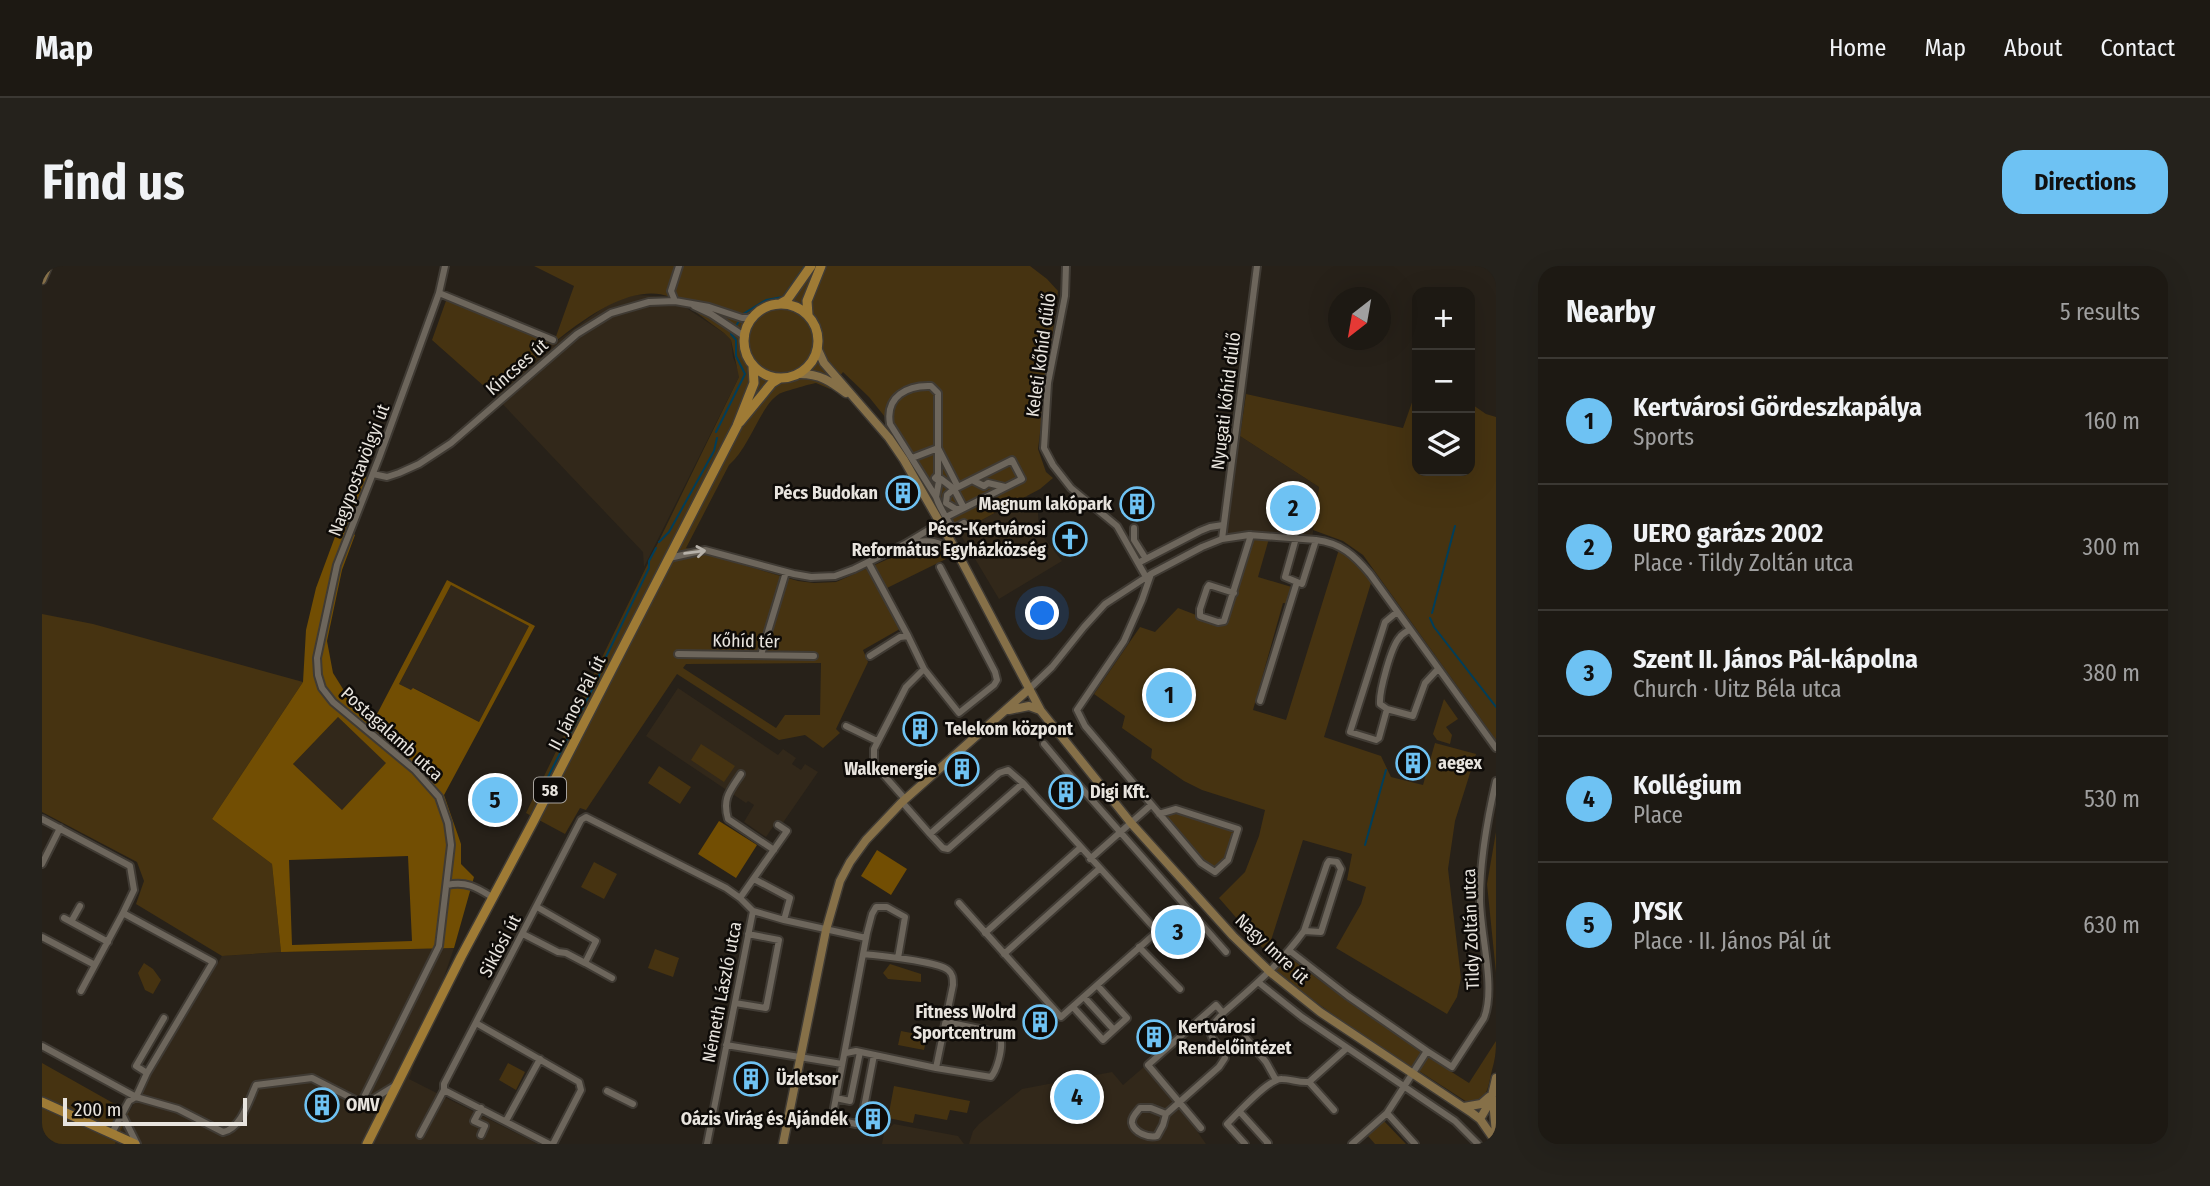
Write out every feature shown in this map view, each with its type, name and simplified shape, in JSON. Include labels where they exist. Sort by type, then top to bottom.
[{"type":"main road","points":[[780,304],[787,300],[811,266]]},
{"type":"main road","points":[[808,315],[807,301],[821,266]]},
{"type":"main road","points":[[744,336],[755,315],[769,306],[780,304],[796,306],[808,315],[818,332],[818,351],[800,374],[780,379],[767,376],[753,366]]},
{"type":"main road","name":"58","points":[[737,426],[754,383],[753,366],[746,352],[744,336]]},
{"type":"main road","name":"58","points":[[737,426],[772,383],[780,379]]},
{"type":"main road","name":"II. János Pál út","points":[[368,1144],[492,897],[737,426]]},
{"type":"main road","points":[[42,1102],[136,1144]]},
{"type":"street","points":[[42,280],[48,266]]},
{"type":"street","name":"Nagypostavölgyi út","points":[[322,688],[317,658],[337,565],[439,293],[445,266]]},
{"type":"street","points":[[675,300],[671,291],[679,266]]},
{"type":"street","name":"Keleti kőhíd dűlő","points":[[1066,266],[1065,296],[1048,383],[1044,448],[1071,488],[1116,524],[1148,575]]},
{"type":"street","name":"Nyugati kőhíd dűlő","points":[[1222,539],[1257,266]]},
{"type":"street","points":[[439,293],[553,341]]},
{"type":"street","name":"Kincses út","points":[[373,474],[387,477],[399,473],[419,464],[451,443],[592,323],[626,307],[649,302],[675,300],[689,304]]},
{"type":"street","points":[[689,304],[709,306],[742,318],[755,315]]},
{"type":"street","points":[[689,304],[711,314],[744,336]]},
{"type":"street","points":[[818,351],[824,363],[855,399]]},
{"type":"street","points":[[800,374],[823,377],[855,399]]},
{"type":"street","points":[[936,497],[939,395],[937,390],[928,386],[908,388],[890,410],[891,428],[936,497],[943,505],[964,508]]},
{"type":"street","name":"Nagy Imre út","points":[[855,399],[888,438],[943,520],[958,554],[1041,711],[1131,823],[1233,936],[1270,972],[1320,1012],[1480,1119],[1496,1142]]},
{"type":"street","points":[[938,448],[964,508]]},
{"type":"street","points":[[912,458],[938,448]]},
{"type":"street","points":[[669,558],[705,550],[811,577],[835,576],[905,544],[943,520],[964,508],[1022,479],[1012,460],[973,480],[955,485],[947,495],[943,505],[943,520],[953,529],[964,523]]},
{"type":"street","points":[[920,470],[955,485]]},
{"type":"street","points":[[979,500],[992,471]]},
{"type":"street","points":[[929,485],[938,478]]},
{"type":"street","points":[[973,480],[1005,487]]},
{"type":"street","points":[[943,505],[958,496]]},
{"type":"street","points":[[1138,563],[1200,531],[1223,525]]},
{"type":"street","points":[[1134,528],[1134,540],[1146,559]]},
{"type":"street","points":[[1234,593],[1209,585],[1200,616],[1224,621],[1234,593],[1251,535]]},
{"type":"street","points":[[783,1144],[826,930],[840,881],[850,862],[866,840],[903,800],[1052,667],[1105,604],[1148,575],[1222,539],[1251,535],[1316,540],[1340,545],[1355,556],[1370,574],[1496,748]]},
{"type":"street","points":[[1296,538],[1285,577],[1302,584],[1316,540]]},
{"type":"street","points":[[905,544],[933,541],[958,554]]},
{"type":"street","points":[[868,562],[924,669],[959,713],[995,685],[997,680],[995,671],[940,567]]},
{"type":"street","points":[[761,655],[786,572]]},
{"type":"street","points":[[1148,575],[1124,641],[1077,709],[1085,726],[1151,805],[1201,863],[1215,873],[1228,860],[1238,829],[1176,808],[1159,814]]},
{"type":"street","points":[[1260,701],[1297,582]]},
{"type":"street","points":[[1387,709],[1379,738],[1376,740],[1350,732],[1384,622],[1397,612]]},
{"type":"street","points":[[1409,630],[1399,637],[1395,645],[1380,693],[1380,704],[1387,709],[1413,716],[1425,683],[1438,669]]},
{"type":"street","points":[[870,656],[900,637],[908,636]]},
{"type":"street","name":"Kőhíd tér","points":[[678,654],[814,656]]},
{"type":"street","points":[[924,669],[906,687],[877,741],[873,757],[874,764],[930,834],[943,848],[948,849],[1023,783]]},
{"type":"street","points":[[929,689],[935,683]]},
{"type":"street","name":"Postagalamb utca","points":[[322,688],[340,710],[415,770],[439,797],[448,823],[451,845],[439,946],[361,1103]]},
{"type":"street","points":[[935,698],[942,692]]},
{"type":"street","points":[[944,709],[951,704]]},
{"type":"street","points":[[1003,713],[1029,706],[1041,711]]},
{"type":"street","points":[[846,726],[877,741]]},
{"type":"street","name":"Nagy Imre út","points":[[1044,744],[1226,952]]},
{"type":"street","points":[[930,834],[1003,770],[1012,772],[1157,931]]},
{"type":"street","points":[[741,774],[724,805],[728,819],[774,850]]},
{"type":"street","name":"Tildy Zoltán utca","points":[[1452,1067],[1485,1016],[1488,1002],[1480,900],[1483,842],[1496,781]]},
{"type":"street","points":[[1090,859],[1151,805]]},
{"type":"street","name":"Németh László utca","points":[[586,817],[740,898],[753,911],[707,1144]]},
{"type":"street","name":"Siklósi út","points":[[420,1135],[581,820],[586,817]]},
{"type":"street","points":[[44,820],[130,866],[134,890],[81,991]]},
{"type":"street","points":[[740,898],[787,831],[778,825]]},
{"type":"street","points":[[42,864],[60,828]]},
{"type":"street","points":[[985,933],[1080,848]]},
{"type":"street","points":[[1166,1114],[1151,1108],[1140,1108],[1132,1119],[1132,1124],[1151,1137],[1157,1136],[1166,1114],[1219,1067],[1225,1058],[1209,1034],[1213,1023],[1270,972],[1290,950],[1304,931],[1327,864],[1337,862],[1341,869],[1321,932],[1304,931]]},
{"type":"street","points":[[1004,954],[1099,869]]},
{"type":"street","points":[[754,879],[790,898],[784,920]]},
{"type":"street","points":[[447,885],[458,882],[471,884],[492,897]]},
{"type":"street","points":[[959,903],[1061,1017],[1185,907]]},
{"type":"street","points":[[874,1055],[860,1122],[856,1124],[842,1121],[834,1115],[842,1064],[866,938],[872,914],[876,907],[881,905],[905,917],[898,958]]},
{"type":"street","points":[[80,906],[68,920],[107,942]]},
{"type":"street","points":[[537,907],[596,941],[585,963]]},
{"type":"street","points":[[753,911],[866,938]]},
{"type":"street","points":[[112,1133],[129,1101],[136,1097],[147,1073],[213,962],[123,913]]},
{"type":"street","points":[[523,934],[612,978]]},
{"type":"street","points":[[736,1003],[766,1008],[779,940],[748,934]]},
{"type":"street","points":[[42,937],[95,965]]},
{"type":"street","points":[[1139,947],[1180,989]]},
{"type":"street","name":"Nagy Imre út","points":[[1290,950],[1348,996],[1452,1067]]},
{"type":"street","points":[[864,954],[938,965],[953,976],[936,1068]]},
{"type":"street","name":"Nagy Imre út","points":[[1258,982],[1302,1017],[1455,1121],[1478,1144]]},
{"type":"street","points":[[1073,1007],[1103,1040],[1114,1030],[1127,1018],[1097,985]]},
{"type":"street","points":[[1084,997],[1114,1030]]},
{"type":"street","points":[[1201,1128],[1148,1065],[1216,1005],[1223,1013]]},
{"type":"street","points":[[147,1073],[136,1066],[164,1018]]},
{"type":"street","points":[[846,1053],[860,1052],[991,1077],[995,1073],[1001,1043],[999,1035],[946,1022]]},
{"type":"street","points":[[445,1090],[551,1144],[581,1090],[574,1078],[476,1023]]},
{"type":"street","points":[[1246,1038],[1266,1062],[1276,1080]]},
{"type":"street","points":[[726,1045],[842,1064]]},
{"type":"street","points":[[42,1046],[136,1097],[178,1109],[223,1132],[231,1130],[236,1124],[256,1085],[312,1078],[361,1103],[370,1101],[397,1084]]},
{"type":"street","points":[[1309,1082],[1347,1048]]},
{"type":"street","points":[[1352,1144],[1387,1113],[1427,1051]]},
{"type":"street","points":[[836,1098],[850,1101],[860,1052]]},
{"type":"street","points":[[506,1121],[540,1059]]},
{"type":"street","points":[[1496,1078],[1493,1110],[1496,1134]]},
{"type":"street","points":[[1245,1144],[1227,1124],[1276,1080],[1309,1082],[1334,1110]]},
{"type":"street","points":[[1464,1107],[1481,1104],[1494,1090]]},
{"type":"street","points":[[1480,1119],[1494,1090]]},
{"type":"street","points":[[607,1091],[633,1104]]},
{"type":"street","points":[[481,1108],[474,1121],[485,1126],[481,1135]]},
{"type":"street","points":[[1240,1112],[1267,1144]]},
{"type":"street","points":[[1387,1113],[1415,1144]]},
{"type":"street","points":[[122,1114],[136,1144]]},
{"type":"shaded area","points":[[534,266],[1030,266],[1058,291],[1038,449],[1046,472],[1053,478],[1040,489],[959,532],[905,442],[869,397],[843,372],[830,389],[816,383],[781,393],[772,400],[743,448],[729,465],[686,548],[798,581],[814,583],[836,582],[920,545],[933,544],[950,557],[885,589],[905,626],[863,650],[868,662],[836,729],[840,733],[823,748],[805,735],[779,740],[677,674],[586,810],[580,808],[565,834],[526,813],[739,377],[731,340],[724,333],[677,300],[648,294],[625,299],[600,310],[552,344],[494,395],[432,340],[447,298],[554,342],[574,286]],"holes":[[[821,663],[820,715],[785,715],[776,728],[683,668],[686,664]]]},
{"type":"shaded area","points":[[637,295],[670,297],[724,333],[731,340],[733,357],[739,372],[739,377],[644,567],[643,552],[494,395],[554,343],[606,306],[622,298]]},
{"type":"shaded area","points":[[1246,394],[1403,428],[1412,402],[1412,476],[1475,476],[1475,406],[1496,417],[1496,740],[1363,555],[1343,541],[1313,530],[1319,487],[1240,436]]},
{"type":"shaded area","points":[[1240,436],[1319,487],[1312,539],[1270,535],[1222,539],[1235,438]]},
{"type":"shaded area","points":[[359,472],[367,478],[346,528],[355,535],[342,570],[327,641],[333,673],[358,713],[376,716],[447,580],[535,626],[444,795],[461,844],[461,864],[474,877],[454,948],[281,952],[272,864],[212,819],[303,682],[306,630],[316,588]],"holes":[[[451,585],[529,626],[479,722],[413,688],[411,690],[399,684]],[[338,717],[386,763],[342,810],[293,764]],[[408,856],[412,941],[292,945],[289,860]]]},
{"type":"shaded area","points":[[1027,496],[1038,512],[1039,531],[1062,561],[999,599],[959,532]]},
{"type":"shaded area","points":[[1251,535],[1270,535],[1258,577],[1295,588],[1290,604],[1283,603],[1253,710],[1286,720],[1340,546],[1368,575],[1371,583],[1324,737],[1381,756],[1391,777],[1423,785],[1435,743],[1476,754],[1455,821],[1448,869],[1461,978],[1457,997],[1447,1014],[1336,948],[1361,904],[1366,887],[1347,880],[1352,854],[1303,840],[1267,953],[1219,898],[1245,872],[1259,836],[1265,810],[1202,790],[1184,781],[1151,758],[1152,749],[1122,728],[1125,716],[1094,694],[1140,627],[1155,632],[1178,608],[1222,625]]},
{"type":"shaded area","points":[[451,585],[529,626],[479,722],[414,688],[412,691],[399,684]]},
{"type":"shaded area","points":[[42,614],[93,624],[303,682],[212,819],[272,864],[281,952],[222,956],[136,904],[144,881],[137,862],[42,812]]},
{"type":"shaded area","points":[[678,688],[778,755],[783,749],[796,758],[792,764],[801,770],[805,764],[818,772],[782,824],[777,821],[766,837],[744,822],[754,805],[748,801],[746,803],[646,736]]},
{"type":"shaded area","points":[[1444,699],[1458,719],[1446,727],[1452,735],[1450,744],[1437,740],[1433,734]]},
{"type":"shaded area","points":[[338,717],[387,763],[342,810],[293,764]]},
{"type":"shaded area","points":[[701,744],[735,766],[724,782],[691,760]]},
{"type":"shaded area","points":[[659,766],[691,787],[680,804],[648,783]]},
{"type":"shaded area","points":[[1176,809],[1237,830],[1227,859],[1215,872],[1209,869],[1160,814]]},
{"type":"shaded area","points":[[719,821],[757,845],[736,878],[698,854]]},
{"type":"shaded area","points":[[1496,832],[1496,973],[1487,884]]},
{"type":"shaded area","points":[[877,850],[907,869],[891,895],[861,876]]},
{"type":"shaded area","points":[[594,862],[617,874],[604,899],[581,887]]},
{"type":"shaded area","points":[[454,948],[409,1079],[538,1144],[115,1144],[129,1112],[222,956]]},
{"type":"shaded area","points":[[655,949],[679,958],[673,977],[648,968]]},
{"type":"shaded area","points":[[1289,957],[1338,994],[1423,1051],[1411,1067],[1354,1030],[1275,972]]},
{"type":"shaded area","points":[[144,963],[153,969],[161,980],[153,994],[145,990],[138,973]]},
{"type":"shaded area","points":[[890,964],[921,974],[921,982],[888,979],[883,973]]},
{"type":"shaded area","points":[[901,1031],[927,1036],[924,1050],[898,1045]]},
{"type":"shaded area","points":[[1496,1041],[1488,1088],[1479,1101],[1467,1102],[1419,1071],[1428,1057],[1469,1083]]},
{"type":"shaded area","points":[[42,1063],[129,1112],[115,1144],[42,1144]]},
{"type":"shaded area","points":[[508,1063],[525,1072],[516,1090],[499,1080]]},
{"type":"shaded area","points":[[1145,1066],[1183,1111],[1206,1144],[969,1144],[973,1131],[979,1124],[1022,1089],[1112,1072],[1123,1085]]},
{"type":"shaded area","points":[[894,1086],[970,1101],[967,1113],[950,1110],[947,1120],[915,1114],[913,1123],[888,1118]]},
{"type":"shaded area","points":[[1384,1121],[1406,1144],[1375,1144],[1368,1136]]},
{"type":"shaded area","points":[[894,1124],[958,1136],[964,1144],[882,1144],[884,1133]]},
{"type":"waterway","points":[[743,314],[766,300],[783,297],[805,266]]},
{"type":"waterway","points":[[736,326],[739,321]]},
{"type":"waterway","points":[[716,432],[745,374],[736,356],[736,340],[732,332]]},
{"type":"waterway","points":[[659,542],[669,532],[714,451],[717,438]]},
{"type":"waterway","points":[[1432,613],[1455,526]]},
{"type":"waterway","points":[[544,785],[599,676],[656,548]]},
{"type":"waterway","points":[[1430,618],[1434,627],[1496,707]]},
{"type":"waterway","points":[[1365,845],[1386,770]]},
{"type":"place","name":"Pécs Budokan","points":[[903,493]]},
{"type":"place","name":"Magnum lakópark","points":[[1137,504]]},
{"type":"place","name":"UERO garázs 2002","points":[[1293,508]]},
{"type":"place","name":"Pécs-Kertvárosi Református Egyházközség","points":[[1070,539]]},
{"type":"place","name":"Kertvárosi Gördeszkapálya","points":[[1169,695]]},
{"type":"place","name":"Telekom központ","points":[[920,729]]},
{"type":"place","name":"aegex","points":[[1413,763]]},
{"type":"place","name":"Walkenergie","points":[[962,769]]},
{"type":"place","name":"Digi Kft.","points":[[1066,792]]},
{"type":"place","name":"JYSK","points":[[495,800]]},
{"type":"place","name":"Szent II. János Pál-kápolna","points":[[1178,932]]},
{"type":"place","name":"Fitness Wolrd Sportcentrum","points":[[1040,1022]]},
{"type":"place","name":"Kertvárosi Rendelőintézet","points":[[1154,1037]]},
{"type":"place","name":"Üzletsor","points":[[751,1079]]},
{"type":"place","name":"Kollégium","points":[[1077,1097]]},
{"type":"place","name":"OMV","points":[[322,1105]]},
{"type":"place","name":"Oázis Virág és Ajándék","points":[[873,1119]]}]
